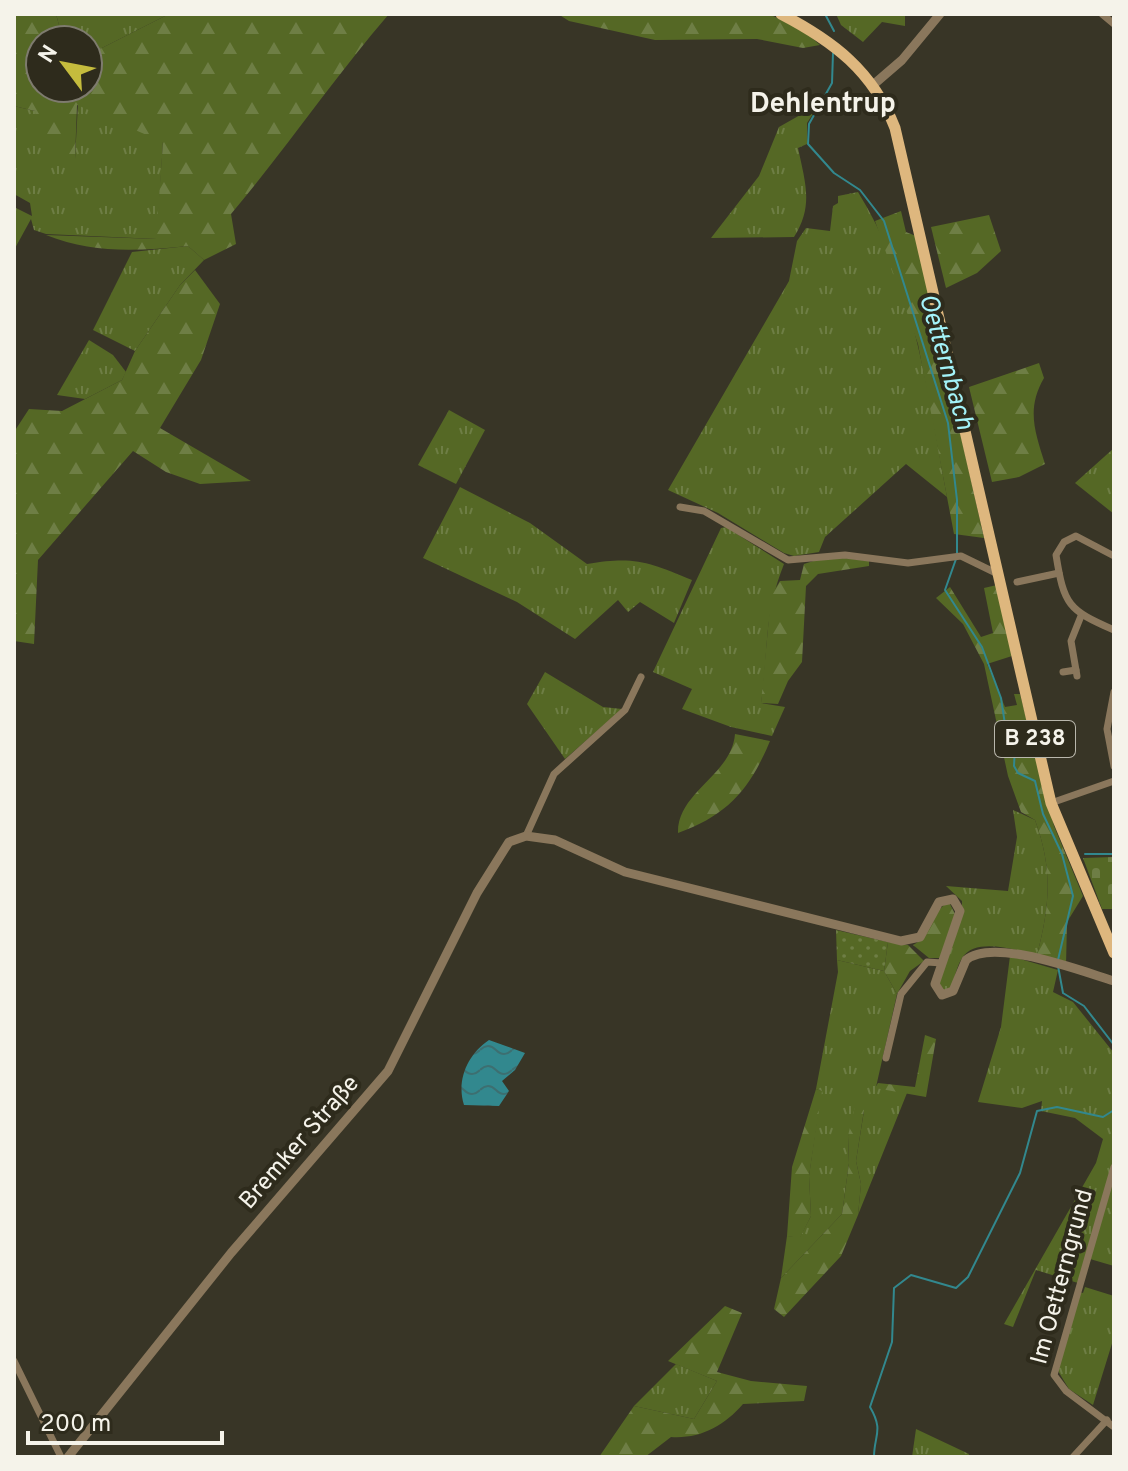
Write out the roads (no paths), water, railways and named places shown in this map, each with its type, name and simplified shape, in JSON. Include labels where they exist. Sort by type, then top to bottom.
[{"type":"main road","name":"B 238","points":[[781,14],[833,43],[873,85],[888,109],[901,148],[1051,803],[1114,953]]},
{"type":"street","points":[[873,85],[902,60],[940,14]]},
{"type":"street","points":[[1102,14],[1114,24]]},
{"type":"street","points":[[680,507],[704,511],[795,562],[833,555],[908,563],[961,556],[998,574]]},
{"type":"street","points":[[1114,556],[1080,537],[1070,537],[1056,555],[1067,604],[1081,616],[1114,630]]},
{"type":"street","points":[[1017,582],[1059,573]]},
{"type":"street","points":[[1063,672],[1077,673],[1071,641],[1081,616]]},
{"type":"street","name":"Bremker Straße","points":[[68,1457],[231,1253],[388,1071],[501,851],[509,842],[526,836],[554,774],[625,710],[641,677]]},
{"type":"street","points":[[1114,692],[1107,729],[1114,766]]},
{"type":"street","points":[[1051,803],[1114,781]]},
{"type":"street","points":[[526,836],[580,849],[625,872],[901,941],[920,937],[939,902],[953,899],[960,911],[935,987],[944,996],[953,991],[966,960],[977,953],[999,952],[1114,981]]},
{"type":"street","points":[[886,1058],[904,989],[927,962],[942,963]]},
{"type":"street","name":"Im Oetterngrund","points":[[1112,1424],[1066,1391],[1054,1375],[1114,1167]]},
{"type":"street","points":[[14,1361],[61,1457]]},
{"type":"street","points":[[1073,1457],[1112,1424]]},
{"type":"water","points":[[489,1040],[525,1053],[515,1070],[502,1081],[509,1091],[499,1106],[464,1105],[462,1086],[466,1068],[475,1053]]},
{"type":"waterway","name":"Oetternbach","points":[[825,14],[834,31]]},
{"type":"waterway","name":"Oetternbach","points":[[833,53],[832,83],[809,124],[808,144],[834,173],[860,190],[884,221],[948,423],[957,500],[957,553]]},
{"type":"waterway","name":"Oetternbach","points":[[956,559],[945,590],[982,647],[1001,698],[1006,731],[1015,747],[1014,766],[1018,773],[1035,781],[1043,814],[1062,854],[1073,896],[1058,960]]},
{"type":"waterway","points":[[1085,854],[1114,854]]},
{"type":"waterway","name":"Oetternbach","points":[[1058,966],[1063,993],[1084,1006],[1114,1045]]},
{"type":"waterway","name":"Oetternbach","points":[[874,1457],[877,1428],[870,1407],[892,1342],[894,1288],[911,1275],[956,1288],[968,1277],[1020,1173],[1037,1111],[1057,1107],[1103,1117],[1114,1110]]},
{"type":"district","name":"Dehlentrup","points":[[823,105]]}]
